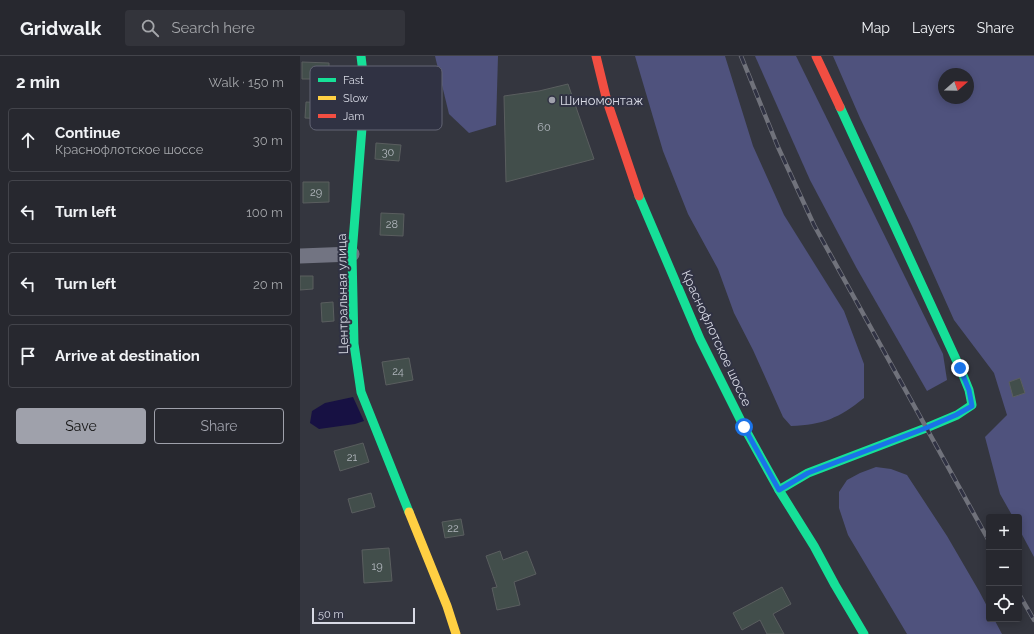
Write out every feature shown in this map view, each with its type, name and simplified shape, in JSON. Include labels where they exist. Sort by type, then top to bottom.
[{"type":"street","name":"Центральная улица","points":[[361,56],[362,66]]},
{"type":"street","name":"Краснофлотское шоссе","points":[[596,56],[606,101],[636,189],[700,339],[744,427],[779,490],[814,546],[864,634]]},
{"type":"street","points":[[779,490],[808,473],[926,428],[956,415],[972,406],[969,390],[960,368],[816,56]]},
{"type":"street","name":"Центральная улица","points":[[362,130],[352,254],[354,344],[361,392],[447,606],[456,634]]},
{"type":"street","points":[[300,256],[352,254]]},
{"type":"shaded area","points":[[435,56],[498,56],[496,125],[469,133],[449,114],[442,85],[442,66],[437,66]]},
{"type":"shaded area","points":[[635,56],[725,56],[753,146],[784,215],[844,311],[864,364],[864,398],[847,411],[822,422],[802,425],[791,426],[783,417],[753,350],[734,313],[718,269],[688,214],[663,151]]},
{"type":"shaded area","points":[[755,56],[796,56],[943,354],[947,380],[927,391],[856,267],[810,180]]},
{"type":"shaded area","points":[[833,56],[1034,56],[1034,557],[1022,535],[1022,514],[1011,514],[1000,494],[985,437],[1007,415],[994,373],[954,320],[912,226],[860,118]]},
{"type":"shaded area","points":[[353,397],[364,421],[355,424],[319,429],[310,423],[312,411],[325,403]]},
{"type":"shaded area","points":[[876,467],[891,469],[907,475],[947,536],[979,591],[986,604],[986,622],[996,622],[1002,634],[907,634],[848,535],[839,508],[839,492],[847,480]]},
{"type":"building","points":[[302,62],[329,63],[329,66],[310,66],[310,79],[302,79]]},
{"type":"building","points":[[568,84],[594,159],[506,182],[504,96],[539,91]]},
{"type":"building","points":[[306,102],[310,102],[310,118],[305,118]]},
{"type":"building","points":[[376,143],[401,145],[399,161],[375,159]]},
{"type":"building","points":[[303,182],[329,182],[329,202],[303,203]]},
{"type":"building","points":[[381,213],[404,214],[403,236],[380,235]]},
{"type":"building","points":[[300,276],[313,276],[313,289],[300,290]]},
{"type":"building","points":[[333,302],[334,321],[322,322],[321,303]]},
{"type":"building","points":[[409,358],[413,380],[386,385],[382,362]]},
{"type":"building","points":[[1020,378],[1025,393],[1013,397],[1009,382]]},
{"type":"building","points":[[363,443],[369,462],[340,471],[334,451]]},
{"type":"building","points":[[371,493],[375,507],[352,513],[348,499]]},
{"type":"building","points":[[461,519],[464,535],[445,538],[442,522]]},
{"type":"building","points":[[389,548],[392,581],[364,583],[362,550]]},
{"type":"building","points":[[500,551],[503,560],[527,551],[536,574],[514,582],[520,605],[497,610],[492,588],[497,587],[486,556]]},
{"type":"building","points":[[782,587],[791,604],[773,614],[784,634],[767,634],[760,620],[742,630],[733,613]]},
{"type":"railway","points":[[741,56],[778,147],[814,225],[986,536]]},
{"type":"railway","points":[[1022,599],[1034,620]]},
{"type":"traffic: fast","points":[[361,56],[362,66]]},
{"type":"traffic: fast","points":[[779,490],[808,473],[926,428],[957,415],[972,405],[969,390],[960,368],[840,107]]},
{"type":"traffic: fast","points":[[362,130],[352,254],[354,344],[361,392],[409,512]]},
{"type":"traffic: fast","points":[[639,196],[700,339],[744,427],[779,490],[814,546],[864,634]]},
{"type":"traffic: slow","points":[[409,512],[447,606],[456,634]]},
{"type":"traffic: jam","points":[[596,56],[607,101],[639,196]]},
{"type":"traffic: jam","points":[[816,56],[840,107]]},
{"type":"place","name":"Шиномонтаж","points":[[552,100]]},
{"type":"route","points":[[744,427],[779,490],[808,473],[926,428],[956,415],[972,406],[969,390],[960,368]]}]
